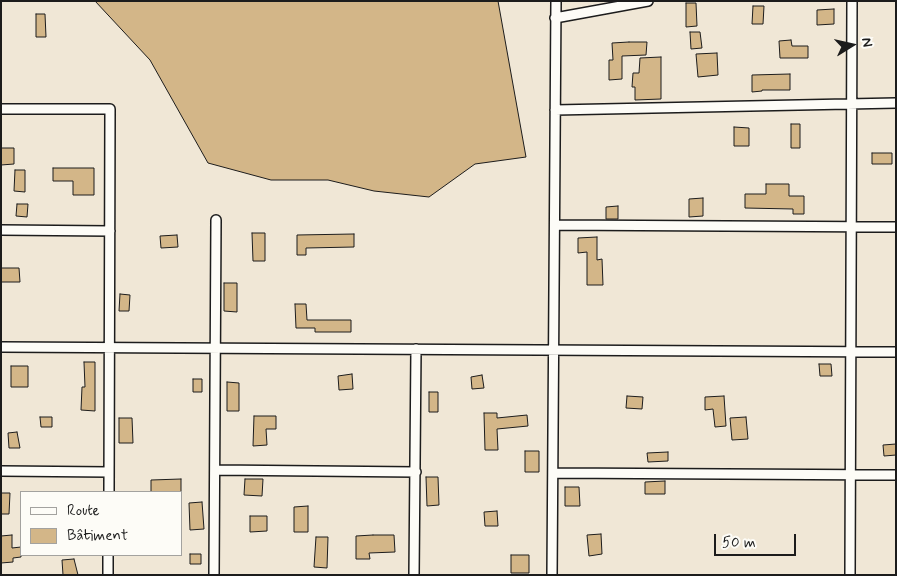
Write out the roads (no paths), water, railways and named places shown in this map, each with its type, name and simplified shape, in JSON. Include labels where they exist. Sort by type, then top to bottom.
[{"type":"street","points":[[552,575],[556,1]]},
{"type":"street","points":[[556,18],[648,1]]},
{"type":"street","points":[[850,575],[852,1]]},
{"type":"street","points":[[555,110],[896,103]]},
{"type":"street","points":[[1,108],[110,109],[109,491]]},
{"type":"street","points":[[214,575],[216,220]]},
{"type":"street","points":[[555,225],[896,227]]},
{"type":"street","points":[[1,230],[110,231]]},
{"type":"street","points":[[1,347],[896,352]]},
{"type":"street","points":[[414,575],[416,349]]},
{"type":"street","points":[[215,470],[416,472]]},
{"type":"street","points":[[1,471],[109,472]]},
{"type":"street","points":[[554,473],[896,475]]},
{"type":"street","points":[[108,556],[108,575]]}]
